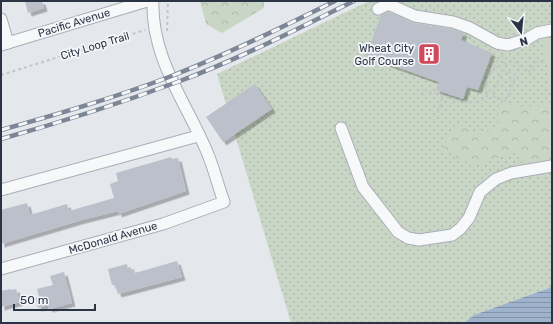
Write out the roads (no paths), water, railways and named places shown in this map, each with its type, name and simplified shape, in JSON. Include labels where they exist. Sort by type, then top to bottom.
[{"type":"street","name":"Pacific Avenue","points":[[4,44],[147,1]]},
{"type":"street","points":[[1,190],[198,136],[172,80],[153,27],[153,1]]},
{"type":"street","points":[[378,9],[388,4],[415,16],[453,22],[470,28],[497,43],[508,45],[522,41],[537,33],[552,30]]},
{"type":"street","points":[[1,19],[4,44]]},
{"type":"street","points":[[341,128],[363,187],[398,232],[408,238],[419,240],[452,234],[460,229],[469,218],[480,192],[496,179],[511,173],[552,166]]},
{"type":"street","name":"McDonald Avenue","points":[[1,270],[163,224],[224,202],[207,152],[198,136]]},
{"type":"water","points":[[552,287],[552,323],[464,323],[474,315]]},
{"type":"railway","points":[[1,130],[107,99],[190,69],[274,31],[335,1]]},
{"type":"railway","points":[[1,139],[114,105],[202,72],[268,43],[354,1]]},
{"type":"place","name":"Wheat City Golf Course","points":[[429,54]]}]
